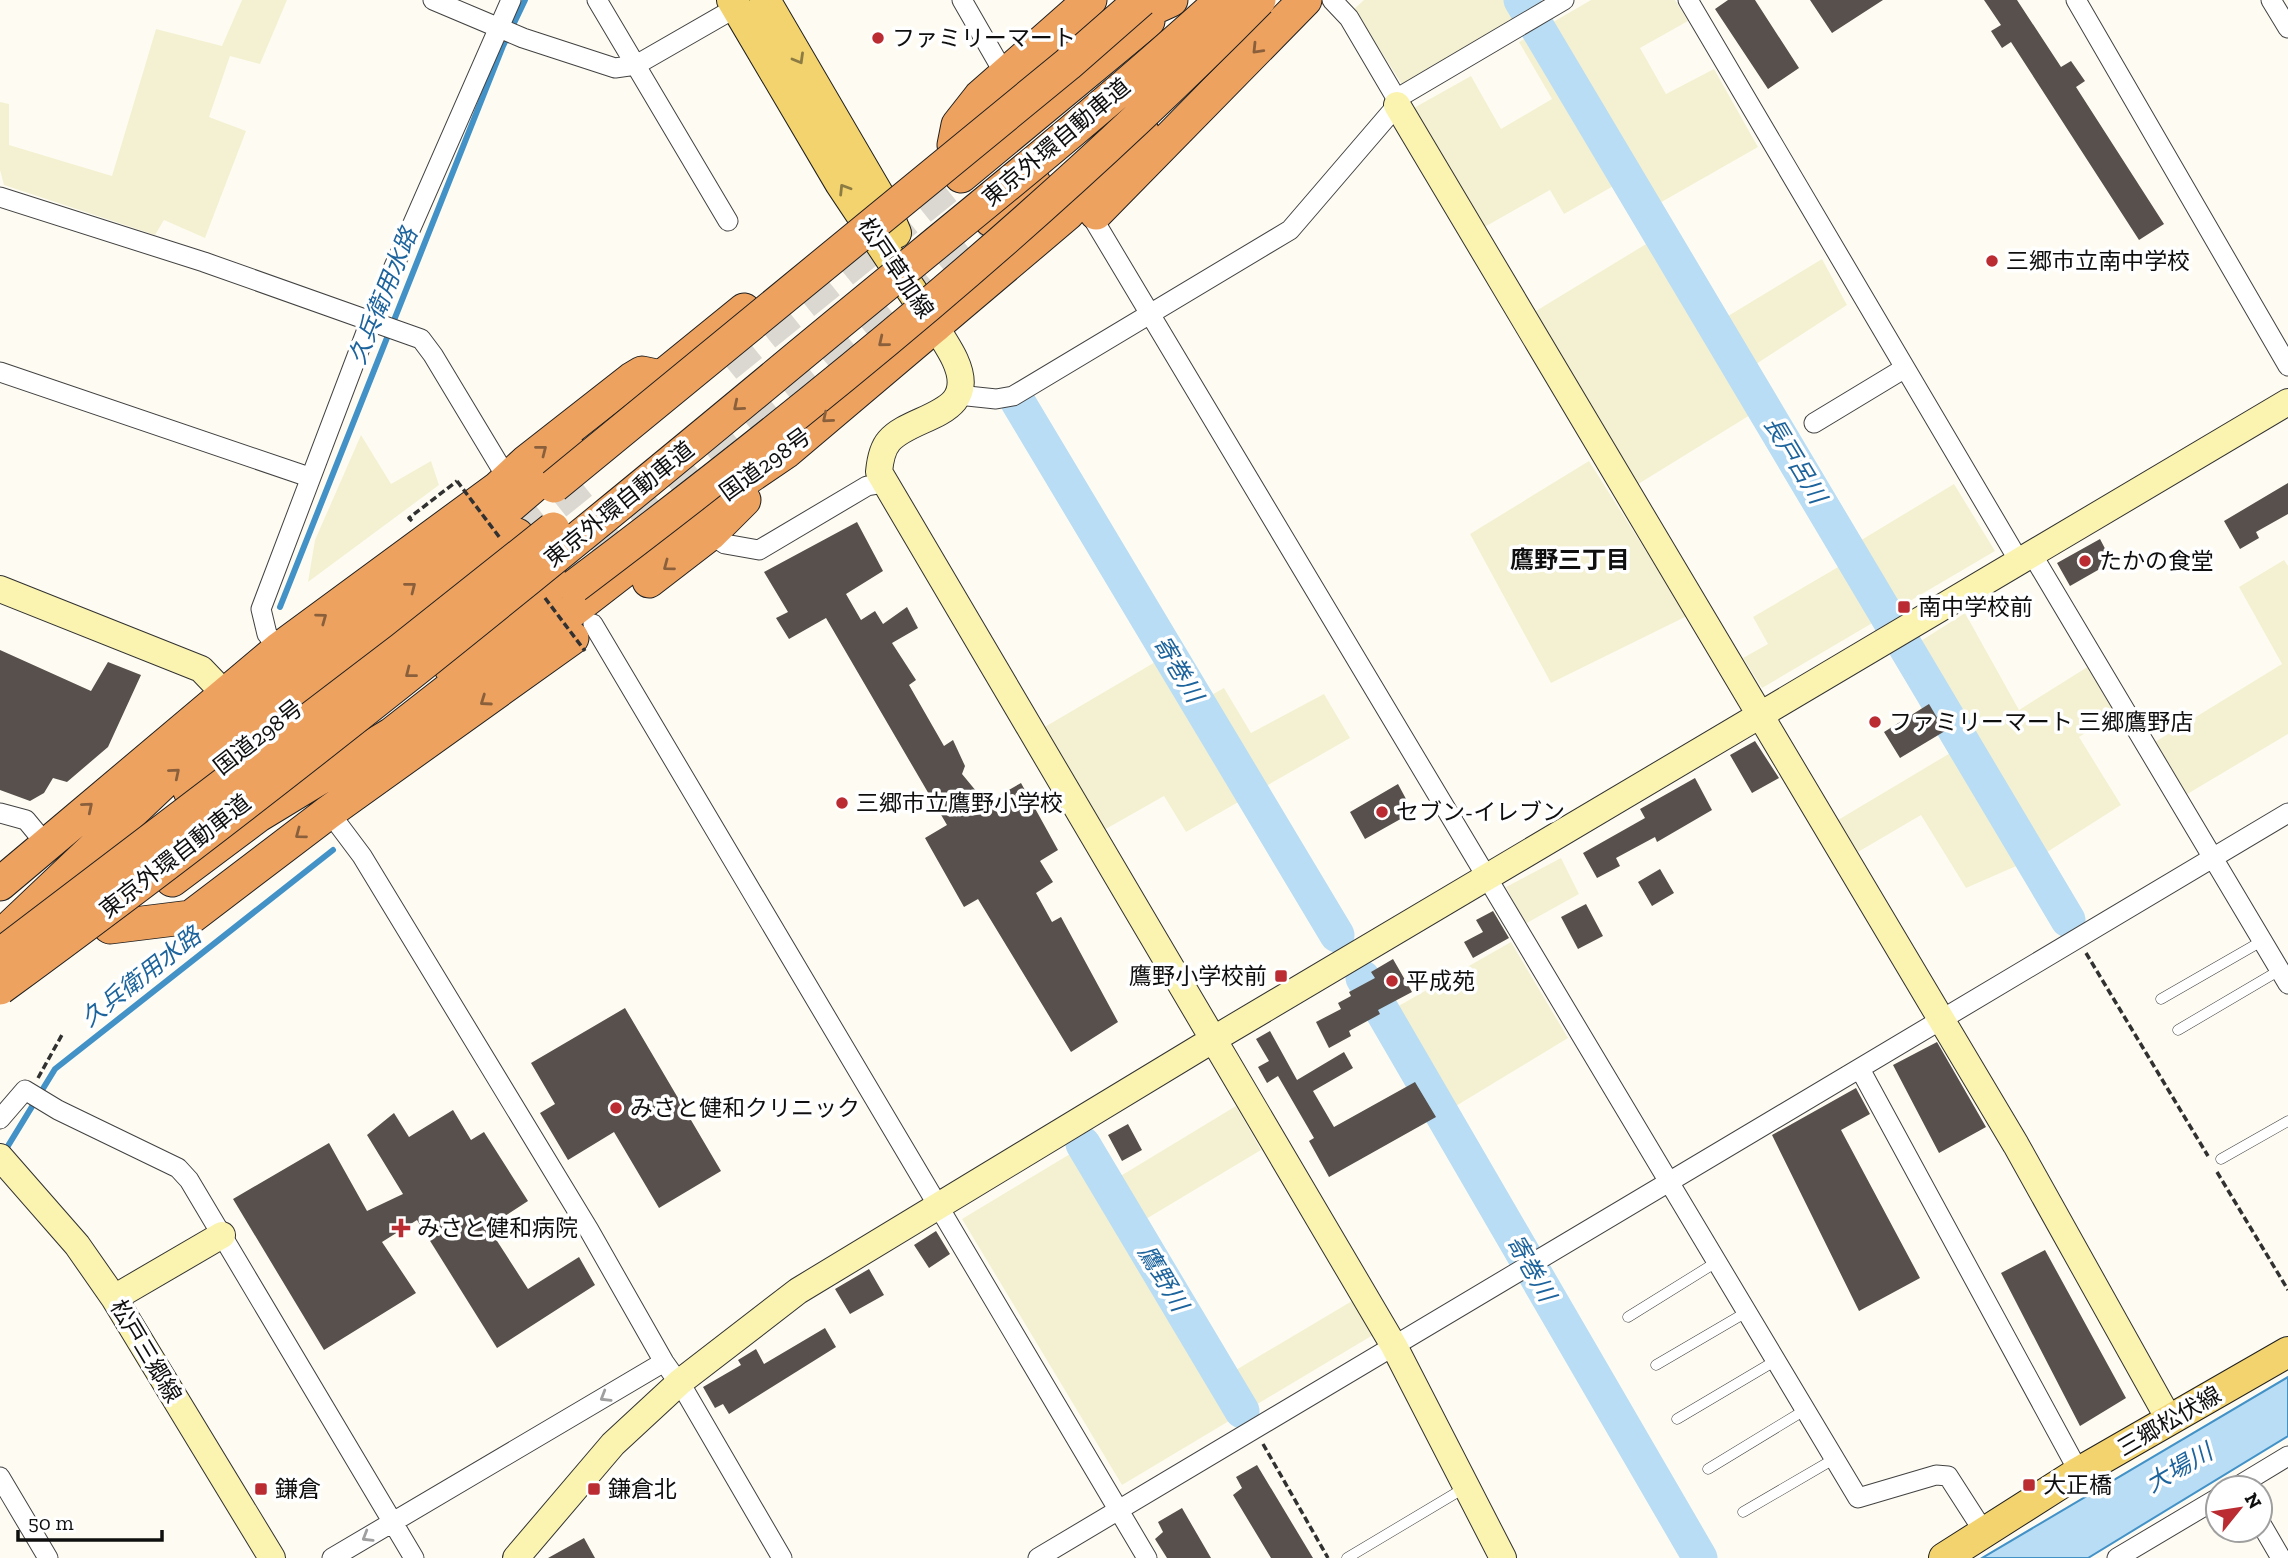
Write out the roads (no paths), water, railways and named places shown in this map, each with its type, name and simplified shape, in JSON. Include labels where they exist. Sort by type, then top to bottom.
[{"type":"highway","points":[[958,160],[958,125],[1004,73],[1090,0]]},
{"type":"highway","points":[[468,542],[554,486],[1058,73],[1142,0]]},
{"type":"highway","points":[[0,938],[172,775],[468,542],[662,377],[872,210],[958,160],[1058,52],[1172,0]]},
{"type":"highway","name":"東京外環自動車道","points":[[0,955],[402,649],[580,508],[1196,0]]},
{"type":"highway","name":"東京外環自動車道","points":[[0,988],[89,923],[596,525],[1222,0]]},
{"type":"highway","name":"国道298号","points":[[991,220],[1245,0]]},
{"type":"highway","points":[[456,684],[565,584],[733,466],[974,268],[1118,139],[1259,0]]},
{"type":"highway","points":[[1079,216],[1305,0]]},
{"type":"highway","name":"国道298号","points":[[254,818],[392,734],[456,684],[546,631],[718,498],[787,451],[936,327],[1079,216],[1139,135],[1207,32]]},
{"type":"highway","points":[[0,884],[45,843],[279,649],[449,526],[632,379],[642,373],[662,377]]},
{"type":"highway","points":[[110,927],[191,917],[329,812],[593,624],[710,534],[787,451]]},
{"type":"highway","name":"国道298号","points":[[0,938],[517,535]]},
{"type":"highway","name":"国道298号","points":[[0,1001],[110,927],[565,584]]},
{"type":"main road","name":"松戸草加線","points":[[745,2],[872,210],[936,327]]},
{"type":"main road","name":"三郷松伏線","points":[[1944,1558],[2079,1472],[2288,1352]]},
{"type":"street","points":[[433,0],[523,38],[615,68],[636,65],[745,2]]},
{"type":"street","points":[[279,649],[267,634],[261,609],[371,319],[511,0]]},
{"type":"street","points":[[597,0],[728,221]]},
{"type":"street","points":[[962,0],[1004,73]]},
{"type":"street","points":[[1332,0],[1349,18],[1942,1020],[2170,1420]]},
{"type":"street","points":[[958,395],[996,399],[1013,396],[1290,230],[1397,102],[1564,0]]},
{"type":"street","points":[[1688,0],[1905,368],[2213,858],[2262,941],[2283,968]]},
{"type":"street","points":[[2076,0],[2288,366]]},
{"type":"street","points":[[2271,0],[2288,28]]},
{"type":"street","points":[[0,197],[371,319],[421,339],[507,478]]},
{"type":"street","points":[[1079,216],[1149,313],[1858,1498],[1936,1475],[1948,1476],[1984,1532]]},
{"type":"street","points":[[936,327],[956,362],[960,380],[958,395],[942,414],[901,431],[888,442],[879,472],[884,483],[1394,1346],[1466,1486],[1497,1556]]},
{"type":"street","points":[[1814,423],[1905,368]]},
{"type":"street","points":[[0,372],[309,477]]},
{"type":"street","points":[[332,1558],[393,1521],[672,1372],[938,1204],[2288,402]]},
{"type":"street","points":[[710,534],[725,544],[758,550],[867,486],[884,483]]},
{"type":"street","points":[[0,589],[201,669],[224,693]]},
{"type":"street","points":[[593,624],[1147,1558]]},
{"type":"street","points":[[329,812],[362,856],[589,1230],[782,1558]]},
{"type":"street","points":[[0,813],[26,820],[45,843]]},
{"type":"street","points":[[1038,1558],[2288,813]]},
{"type":"street","points":[[1860,1069],[2079,1472]]},
{"type":"street","points":[[0,1119],[25,1090],[178,1168],[189,1180],[414,1558]]},
{"type":"street","name":"松戸三郷線","points":[[5,1163],[77,1245],[114,1298],[272,1558]]},
{"type":"street","points":[[114,1298],[222,1236]]},
{"type":"street","points":[[516,1558],[558,1504],[613,1444],[672,1372]]},
{"type":"street","points":[[2260,1474],[2288,1457]]},
{"type":"street","points":[[0,1477],[48,1558]]},
{"type":"street","points":[[2117,1558],[2204,1506]]},
{"type":"lane","points":[[2161,999],[2262,941]]},
{"type":"lane","points":[[2178,1030],[2283,968]]},
{"type":"lane","points":[[2221,1159],[2288,1121]]},
{"type":"lane","points":[[1628,1317],[1715,1263]]},
{"type":"lane","points":[[1656,1365],[1745,1313]]},
{"type":"lane","points":[[1677,1419],[1775,1361]]},
{"type":"lane","points":[[1708,1469],[1805,1410]]},
{"type":"lane","points":[[1743,1512],[1835,1459]]},
{"type":"lane","points":[[1347,1558],[1466,1486]]},
{"type":"water","name":"大場川","points":[[2288,1377],[2288,1436],[2226,1474],[2204,1474],[2204,1487],[2088,1558],[1982,1558]]},
{"type":"waterway","name":"久兵衛用水路","points":[[280,607],[503,46],[525,0]]},
{"type":"waterway","name":"長戸呂川","points":[[1521,0],[2068,920]]},
{"type":"waterway","name":"寄巻川","points":[[1018,402],[1337,935]]},
{"type":"waterway","name":"久兵衛用水路","points":[[3,1154],[55,1069],[333,850]]},
{"type":"waterway","name":"寄巻川","points":[[1363,978],[1700,1558]]},
{"type":"waterway","name":"鷹野川","points":[[1083,1144],[1242,1411]]},
{"type":"tunnel","points":[[726,366],[961,176]]},
{"type":"tunnel","points":[[554,583],[991,220]]},
{"type":"tunnel","points":[[517,535],[594,473]]},
{"type":"place","name":"ファミリーマート","points":[[878,38]]},
{"type":"place","name":"三郷市立南中学校","points":[[1992,261]]},
{"type":"place","name":"たかの食堂","points":[[2085,561]]},
{"type":"place","name":"南中学校前","points":[[1904,607]]},
{"type":"place","name":"ファミリーマート 三郷鷹野店","points":[[1875,722]]},
{"type":"place","name":"三郷市立鷹野小学校","points":[[842,803]]},
{"type":"place","name":"セブン-イレブン","points":[[1382,812]]},
{"type":"place","name":"鷹野小学校前","points":[[1281,976]]},
{"type":"place","name":"平成苑","points":[[1392,981]]},
{"type":"place","name":"みさと健和クリニック","points":[[616,1108]]},
{"type":"place","name":"みさと健和病院","points":[[401,1228]]},
{"type":"place","name":"大正橋","points":[[2029,1485]]},
{"type":"place","name":"鎌倉","points":[[261,1489]]},
{"type":"place","name":"鎌倉北","points":[[594,1489]]},
{"type":"district","name":"鷹野三丁目","points":[[1570,560]]}]
